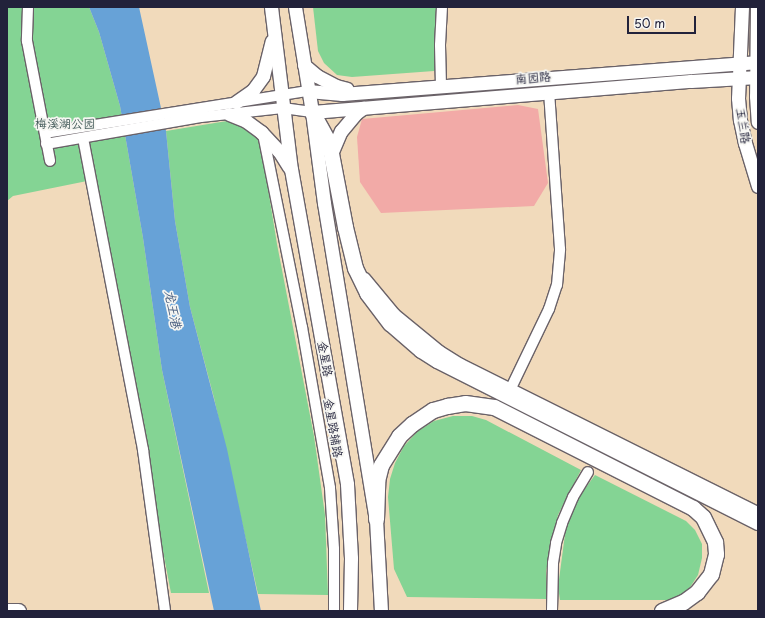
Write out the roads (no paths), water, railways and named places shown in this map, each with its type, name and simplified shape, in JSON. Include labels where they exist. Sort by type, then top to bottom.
[{"type":"highway","points":[[312,112],[329,143],[355,268],[360,281],[375,305],[390,323],[437,360],[758,522]]},
{"type":"highway","points":[[376,519],[377,481],[381,466],[399,436],[412,424],[433,410],[464,403],[494,407],[693,508],[702,517],[715,542],[716,554],[711,574],[697,592],[683,602],[662,611]]},
{"type":"highway","points":[[7,611],[18,611]]},
{"type":"main road","name":"金星路","points":[[271,7],[291,169],[347,484],[351,558],[350,611]]},
{"type":"main road","name":"金星路","points":[[295,7],[312,112],[324,203],[376,519],[381,611]]},
{"type":"main road","name":"玉兰路","points":[[742,7],[740,120],[745,143],[758,186]]},
{"type":"main road","name":"玉兰路","points":[[756,7],[758,122]]},
{"type":"main road","points":[[236,102],[253,90],[263,76],[274,33]]},
{"type":"main road","name":"南园路","points":[[308,91],[342,94],[757,62]]},
{"type":"main road","points":[[304,65],[317,76],[336,86],[360,92]]},
{"type":"main road","name":"南园路","points":[[312,112],[549,92],[757,77]]},
{"type":"main road","points":[[331,154],[341,131],[356,113],[363,108]]},
{"type":"main road","points":[[229,114],[246,121],[263,134],[279,151],[291,169]]},
{"type":"street","points":[[28,7],[27,41],[50,161]]},
{"type":"street","points":[[441,86],[440,45],[442,7]]},
{"type":"street","points":[[45,133],[81,126],[201,112],[229,114],[282,102],[308,91]]},
{"type":"street","points":[[511,388],[550,309],[558,285],[560,249],[549,92]]},
{"type":"street","points":[[46,144],[83,138],[201,112],[236,102],[282,102],[312,112]]},
{"type":"street","name":"金星路辅路","points":[[263,134],[302,327],[330,488],[334,549],[334,611]]},
{"type":"street","points":[[83,138],[143,450],[165,611]]},
{"type":"street","points":[[350,247],[367,282],[395,314],[413,330],[445,354],[511,388],[606,441],[758,512]]},
{"type":"street","points":[[552,611],[553,563],[556,543],[562,523],[573,497],[588,472]]},
{"type":"water","name":"龙王港","points":[[89,7],[139,7],[166,131],[175,221],[190,307],[227,449],[261,611],[214,611],[162,370],[143,238],[120,106],[99,32]]},
{"type":"park label","name":"梅溪湖公园","points":[[65,124]]}]
